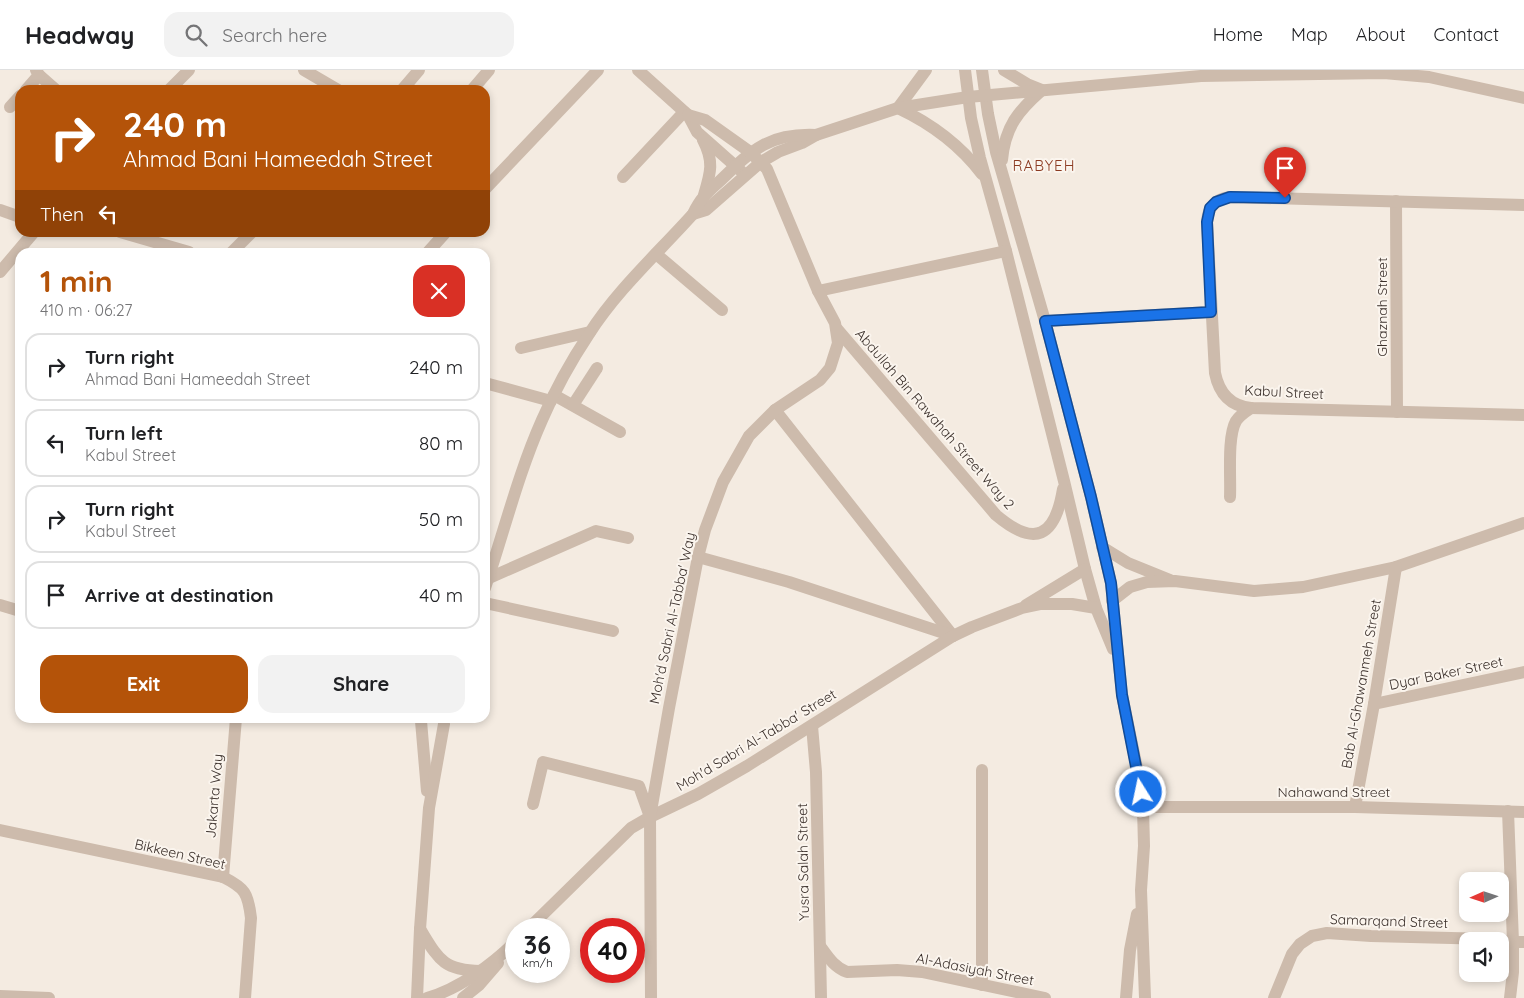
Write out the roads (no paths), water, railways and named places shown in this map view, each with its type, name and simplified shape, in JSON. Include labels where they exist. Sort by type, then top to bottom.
[{"type":"street","points":[[174,85],[189,70]]},
{"type":"street","points":[[304,70],[330,85]]},
{"type":"street","points":[[406,85],[419,70]]},
{"type":"street","points":[[476,85],[489,70]]},
{"type":"street","points":[[490,180],[598,70]]},
{"type":"street","points":[[638,70],[686,114],[697,132],[740,170]]},
{"type":"street","points":[[898,108],[926,70]]},
{"type":"street","points":[[965,70],[975,138],[1006,251],[1085,569],[1096,608],[1118,663]]},
{"type":"street","points":[[982,70],[992,133],[1045,321],[1091,497],[1111,583],[1118,663],[1143,807],[1144,846],[1141,890],[1145,998]]},
{"type":"street","points":[[1004,70],[1027,84],[1042,90]]},
{"type":"street","points":[[490,555],[542,420],[590,332],[622,291],[694,214],[699,200],[740,170],[802,143],[816,134],[898,108],[985,95],[1192,74],[1406,72],[1524,98]]},
{"type":"street","points":[[30,85],[38,73],[51,85]]},
{"type":"street","points":[[1002,170],[1003,147],[1011,125],[1024,105],[1042,90]]},
{"type":"street","points":[[10,107],[15,102]]},
{"type":"street","points":[[898,108],[927,123],[953,142],[986,178]]},
{"type":"street","points":[[686,114],[705,120],[750,152],[767,169],[818,291],[837,329]]},
{"type":"street","points":[[623,177],[686,114]]},
{"type":"street","points":[[694,214],[706,210],[740,170],[750,152],[765,142],[799,134],[816,134]]},
{"type":"street","points":[[701,135],[710,153],[711,165],[704,196]]},
{"type":"street","name":"Kabul Street","points":[[1524,205],[1230,197],[1216,202],[1210,208],[1207,222],[1215,373],[1217,384],[1229,400],[1238,405],[1251,408],[1524,415]]},
{"type":"street","name":"Ghaznah Street","points":[[1396,201],[1397,412]]},
{"type":"street","points":[[0,210],[15,215]]},
{"type":"street","points":[[20,248],[30,237]]},
{"type":"street","points":[[137,237],[175,248]]},
{"type":"street","points":[[236,248],[247,237]]},
{"type":"street","points":[[432,248],[442,237]]},
{"type":"street","points":[[818,291],[1006,251]]},
{"type":"street","points":[[0,272],[15,254]]},
{"type":"street","points":[[656,254],[722,310]]},
{"type":"street","points":[[1045,321],[1211,312]]},
{"type":"street","name":"Abdullah Bin Rawahah Street Way 2","points":[[837,329],[996,514],[1007,524],[1018,531],[1028,534],[1040,533],[1050,526],[1057,515],[1064,482]]},
{"type":"street","name":"Moh'd Sabri Al-Tabba' Way","points":[[650,817],[659,757],[698,557],[705,530],[723,482],[749,436],[775,410],[820,380],[830,368],[838,343],[837,329]]},
{"type":"street","points":[[521,348],[590,332]]},
{"type":"street","points":[[573,405],[597,368]]},
{"type":"street","points":[[490,384],[553,398],[573,405],[620,432]]},
{"type":"street","points":[[1230,497],[1231,436],[1240,416],[1251,408]]},
{"type":"street","points":[[775,410],[953,636]]},
{"type":"street","points":[[1112,601],[1130,587],[1147,582],[1175,582],[1254,591],[1303,587],[1396,567],[1524,523]]},
{"type":"street","points":[[490,582],[596,531],[628,538]]},
{"type":"street","points":[[1102,547],[1128,563],[1175,582]]},
{"type":"street","points":[[698,557],[789,582],[953,636]]},
{"type":"street","name":"Bab Al-Ghawanmeh Street","points":[[1355,806],[1396,567]]},
{"type":"street","name":"Moh'd Sabri Al-Tabba' Street","points":[[1022,608],[1085,569]]},
{"type":"street","points":[[490,604],[613,631]]},
{"type":"street","name":"Moh'd Sabri Al-Tabba' Street","points":[[539,918],[631,828],[698,794],[812,726],[953,636],[998,616],[1022,608],[1061,604],[1096,608]]},
{"type":"street","points":[[0,605],[15,610]]},
{"type":"street","name":"Dyar Baker Street","points":[[1374,704],[1524,672]]},
{"type":"street","name":"Jakarta Way","points":[[223,878],[236,723]]},
{"type":"street","points":[[419,723],[428,808]]},
{"type":"street","points":[[426,723],[432,727],[442,723]]},
{"type":"street","points":[[417,998],[428,808],[447,723]]},
{"type":"street","name":"Yusra Salah Street","points":[[812,726],[816,772],[820,998]]},
{"type":"street","points":[[533,804],[543,762],[639,786],[650,817],[651,998]]},
{"type":"street","points":[[982,770],[982,985]]},
{"type":"street","name":"Nahawand Street","points":[[1143,807],[1355,806],[1524,812]]},
{"type":"street","points":[[1508,811],[1519,942],[1510,998]]},
{"type":"street","name":"Bikkeen Street","points":[[0,830],[223,878],[236,884],[245,891],[251,918],[245,998]]},
{"type":"street","points":[[1126,998],[1130,950],[1141,890]]},
{"type":"street","points":[[420,929],[436,957],[445,964],[458,969],[480,971]]},
{"type":"street","name":"Samarqand Street","points":[[1274,998],[1292,954],[1300,944],[1312,936],[1334,933],[1371,936],[1491,939],[1519,942]]},
{"type":"street","name":"Al-Adasiyah Street","points":[[820,946],[832,963],[848,972],[897,970],[922,972],[1045,998]]},
{"type":"street","points":[[428,998],[447,992],[480,971],[505,951]]},
{"type":"street","points":[[465,997],[492,971],[505,954]]},
{"type":"street","points":[[0,996],[49,998]]},
{"type":"district","name":"RABYEH","points":[[1044,166]]}]
